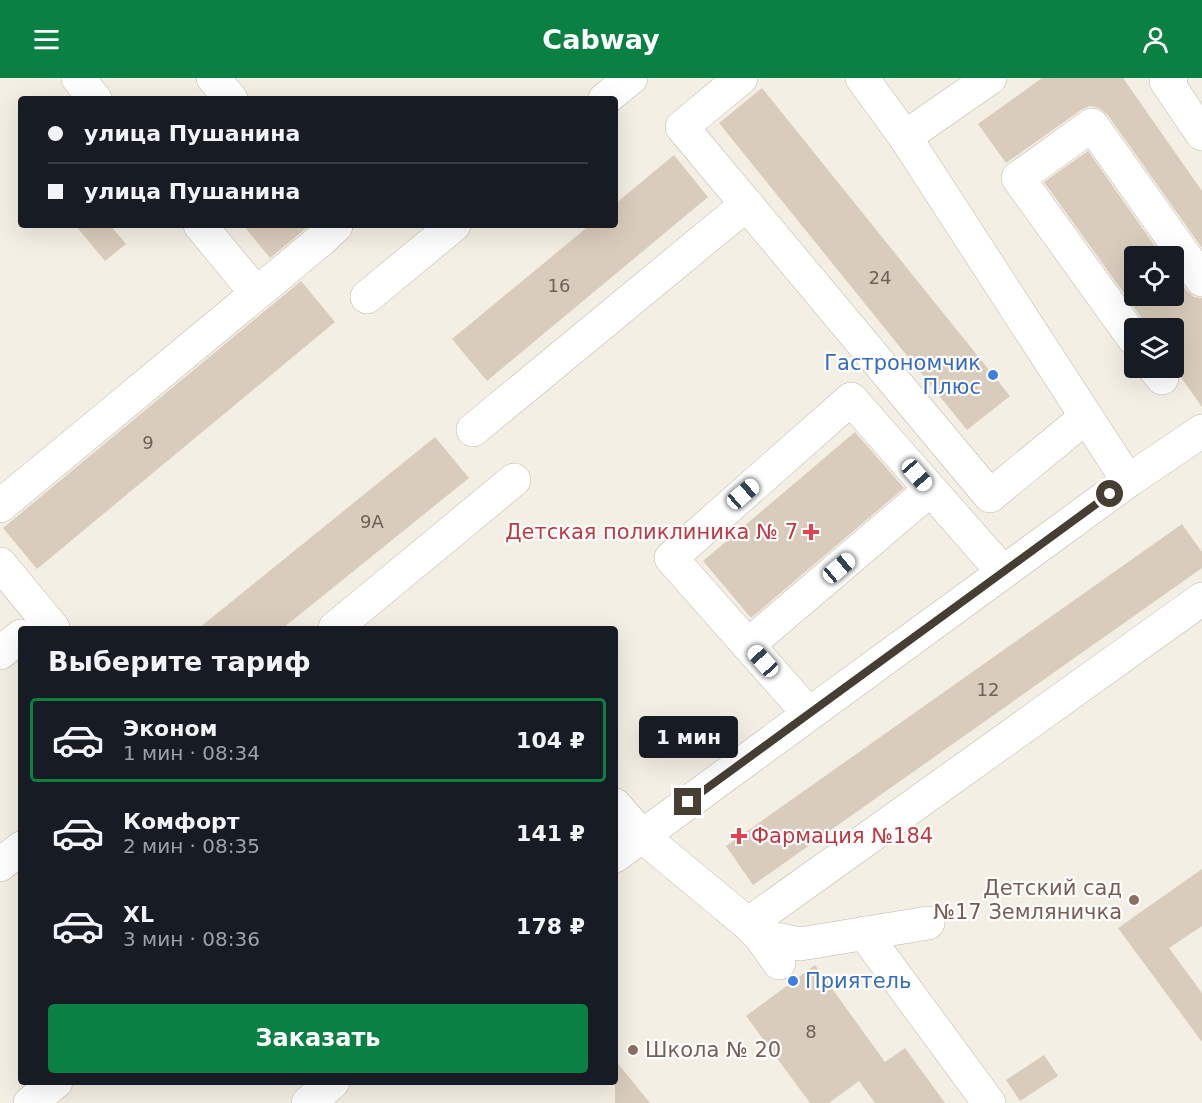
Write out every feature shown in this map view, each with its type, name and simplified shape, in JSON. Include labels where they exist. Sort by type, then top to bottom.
[{"type":"street","points":[[78,78],[93,96]]},
{"type":"street","points":[[213,78],[228,96]]},
{"type":"street","points":[[609,96],[631,78]]},
{"type":"street","points":[[862,78],[905,137],[1128,480]]},
{"type":"street","points":[[905,137],[990,78]]},
{"type":"street","points":[[1171,78],[1166,81],[1202,134]]},
{"type":"street","points":[[729,82],[682,126],[990,496],[1086,417]]},
{"type":"street","points":[[1124,325],[1018,178],[1092,125],[1202,280]]},
{"type":"street","points":[[473,430],[747,204]]},
{"type":"street","points":[[202,228],[256,293]]},
{"type":"street","points":[[0,506],[334,228]]},
{"type":"street","points":[[367,297],[450,228]]},
{"type":"street","points":[[809,714],[671,558],[851,399],[1003,572]]},
{"type":"street","points":[[618,854],[1128,480],[1202,431]]},
{"type":"street","points":[[337,626],[514,480]]},
{"type":"street","points":[[748,645],[930,490]]},
{"type":"street","points":[[0,564],[36,626]]},
{"type":"street","points":[[754,930],[1202,598]]},
{"type":"street","points":[[0,653],[18,640]]},
{"type":"street","points":[[618,808],[642,836],[754,930],[779,963]]},
{"type":"street","points":[[0,865],[18,850]]},
{"type":"street","points":[[754,930],[800,944],[928,923]]},
{"type":"street","points":[[864,933],[989,1103]]},
{"type":"street","points":[[30,1103],[52,1085]]},
{"type":"street","points":[[308,1103],[329,1085]]},
{"type":"building","points":[[1042,78],[1123,78],[1202,191],[1202,248],[1107,114],[1099,108],[1090,106],[1081,110],[1006,163],[978,124]]},
{"type":"building","points":[[762,88],[1010,396],[967,430],[719,123]]},
{"type":"building","points":[[1088,151],[1155,246],[1124,246],[1124,293],[1044,182]]},
{"type":"building","points":[[674,155],[708,197],[487,381],[452,339],[586,228],[618,228],[618,202]]},
{"type":"building","points":[[78,228],[113,228],[126,244],[105,261]]},
{"type":"building","points":[[245,228],[306,228],[270,258]]},
{"type":"building","points":[[301,281],[335,322],[37,569],[3,528]]},
{"type":"building","points":[[1184,287],[1194,297],[1202,298],[1202,407],[1181,378],[1184,378],[1184,318],[1142,318],[1133,306],[1184,306]]},
{"type":"building","points":[[855,432],[904,488],[751,618],[703,561]]},
{"type":"building","points":[[435,437],[469,478],[285,626],[201,626]]},
{"type":"building","points":[[1182,524],[1202,552],[1202,568],[753,885],[726,846]]},
{"type":"building","points":[[1202,869],[1202,926],[1169,948],[1202,993],[1202,1042],[1118,928]]},
{"type":"building","points":[[815,965],[885,1062],[905,1048],[945,1103],[875,1103],[859,1081],[829,1103],[810,1103],[746,1016]]},
{"type":"building","points":[[1044,1055],[1058,1076],[1020,1101],[1006,1080]]},
{"type":"building","points":[[618,1064],[650,1103],[615,1103],[615,1085],[618,1085]]},
{"type":"place","name":"Гастрономчик Плюс","points":[[993,375]]},
{"type":"place","name":"Детская поликлиника № 7","points":[[811,532]]},
{"type":"place","name":"Фармация №184","points":[[739,836]]},
{"type":"place","name":"Детский сад №17 Земляничка","points":[[1134,900]]},
{"type":"place","name":"Приятель","points":[[793,981]]},
{"type":"place","name":"Школа № 20","points":[[633,1050]]},
{"type":"route","points":[[688,802],[1110,494]]}]
